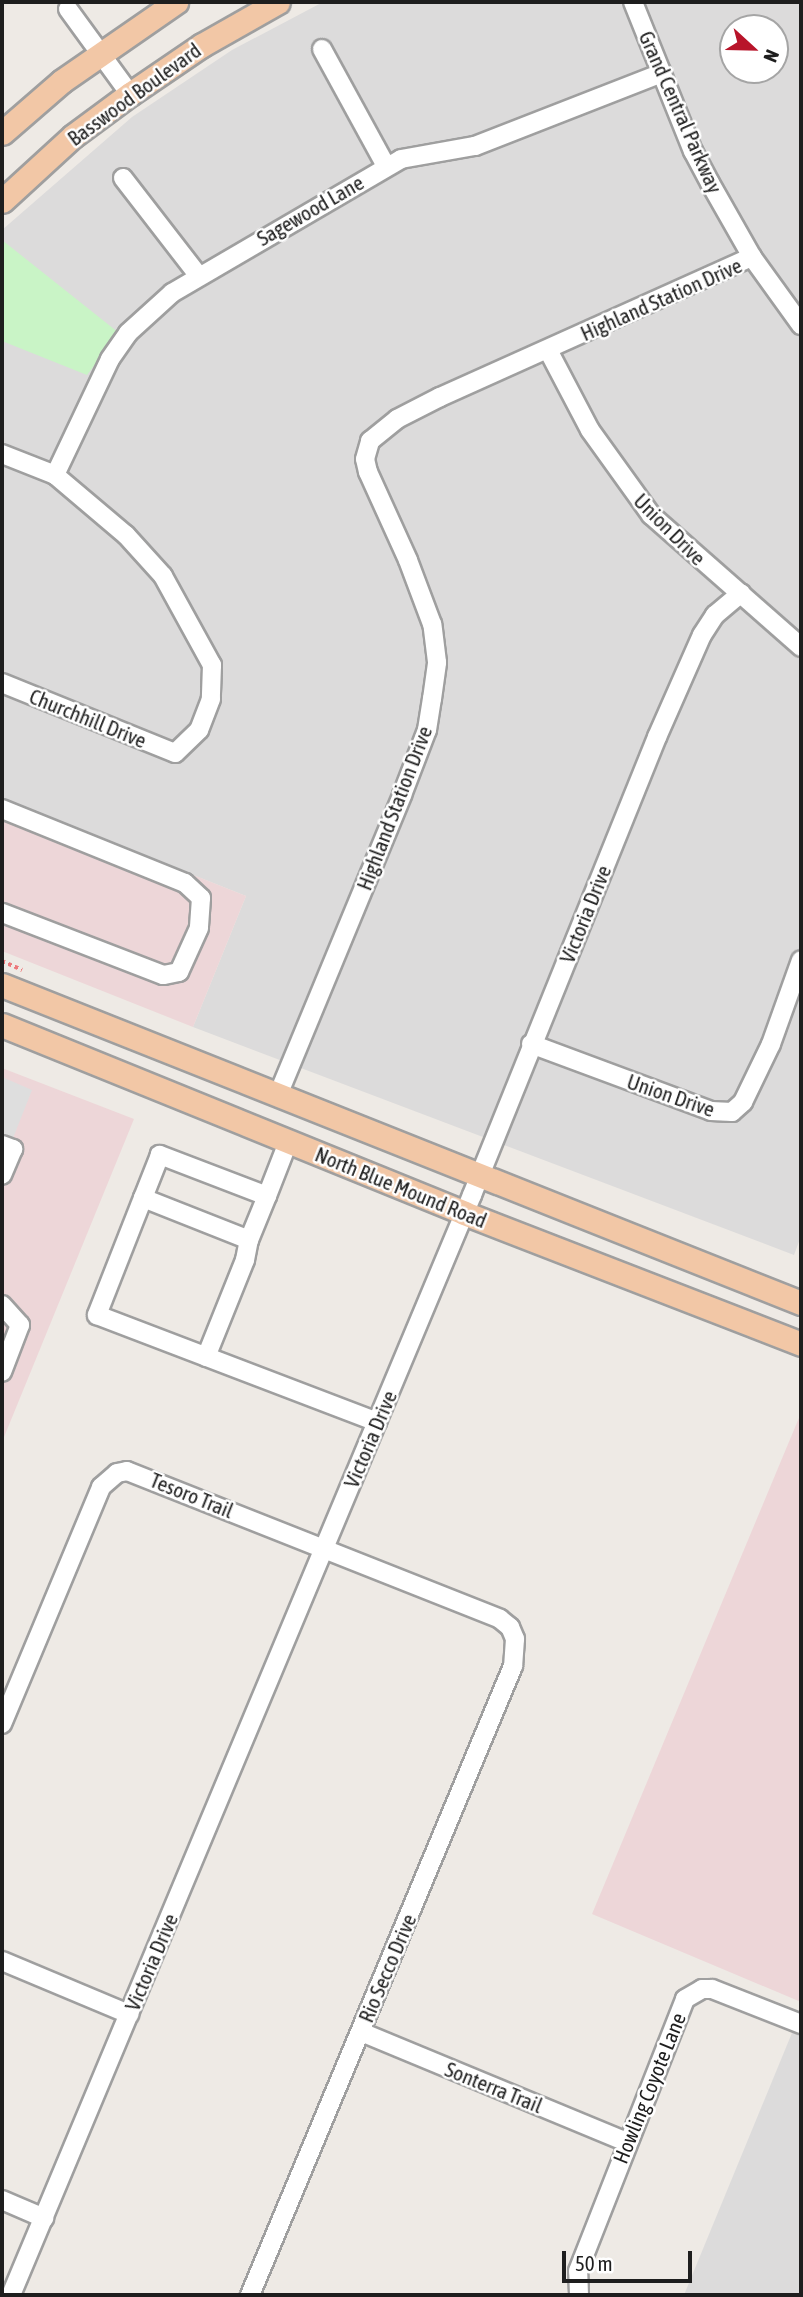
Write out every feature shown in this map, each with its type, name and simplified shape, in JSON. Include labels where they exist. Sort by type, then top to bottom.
[{"type":"main road","points":[[2,133],[100,53],[176,2]]},
{"type":"main road","name":"Basswood Boulevard","points":[[2,201],[73,136],[130,94],[202,45],[278,2]]},
{"type":"main road","name":"North Blue Mound Road","points":[[2,985],[801,1303]]},
{"type":"main road","name":"North Blue Mound Road","points":[[2,1026],[464,1213],[801,1344]]},
{"type":"street","name":"Grand Central Parkway","points":[[633,2],[693,151],[752,257],[801,325]]},
{"type":"street","points":[[68,9],[130,94]]},
{"type":"street","points":[[322,49],[386,166]]},
{"type":"street","name":"Sagewood Lane","points":[[55,474],[92,391],[128,333],[172,293],[198,275],[386,166],[415,155],[475,146],[662,73]]},
{"type":"street","points":[[123,178],[198,275]]},
{"type":"street","name":"Highland Station Drive","points":[[278,1095],[402,795],[427,730],[432,699],[437,662],[432,624],[408,560],[368,472],[366,450],[370,442],[397,419],[752,257]]},
{"type":"street","name":"Union Drive","points":[[548,350],[590,430],[651,515],[801,647]]},
{"type":"street","points":[[2,454],[55,474]]},
{"type":"street","name":"Churchhill Drive","points":[[2,683],[175,752],[199,730],[211,699],[212,665],[163,576],[95,506],[55,474]]},
{"type":"street","name":"Victoria Drive","points":[[11,2295],[480,1175],[531,1044],[702,635],[715,615],[741,593]]},
{"type":"street","points":[[2,809],[185,883],[201,898],[199,928],[179,972],[163,975],[2,913]]},
{"type":"street","name":"Union Drive","points":[[531,1044],[711,1111],[732,1112],[743,1102],[771,1044],[801,960]]},
{"type":"street","points":[[206,1357],[288,1142]]},
{"type":"street","points":[[2,1145],[13,1149],[2,1175]]},
{"type":"street","points":[[267,1196],[160,1155],[97,1315],[377,1422]]},
{"type":"street","points":[[143,1198],[249,1240]]},
{"type":"street","points":[[2,1304],[20,1325],[2,1371]]},
{"type":"street","name":"Tesoro Trail","points":[[2,1724],[101,1487],[117,1473],[138,1473],[500,1619],[510,1627],[515,1639]]},
{"type":"street","name":"Rio Secco Drive","points":[[250,2295],[513,1666],[515,1639]]},
{"type":"street","points":[[2,1961],[129,2014]]},
{"type":"street","name":"Howling Coyote Lane","points":[[579,2295],[578,2271],[679,2010],[692,1993],[712,1989],[801,2024]]},
{"type":"street","name":"Sonterra Trail","points":[[361,2032],[627,2142]]},
{"type":"street","points":[[2,2200],[44,2218]]},
{"type":"shaded area","points":[[323,2],[801,2],[801,1236],[794,1255],[193,1027],[246,896],[2,799],[2,230],[132,117],[232,50]]},
{"type":"shaded area","points":[[2,799],[246,896],[193,1027],[2,951]]},
{"type":"shaded area","points":[[2,1068],[134,1119],[2,1442]]},
{"type":"shaded area","points":[[2,1077],[32,1090],[2,1166]]},
{"type":"shaded area","points":[[801,1413],[801,2002],[592,1914]]},
{"type":"shaded area","points":[[801,2011],[801,2295],[684,2295]]},
{"type":"green space","points":[[2,240],[119,333],[87,375],[2,341]]}]
